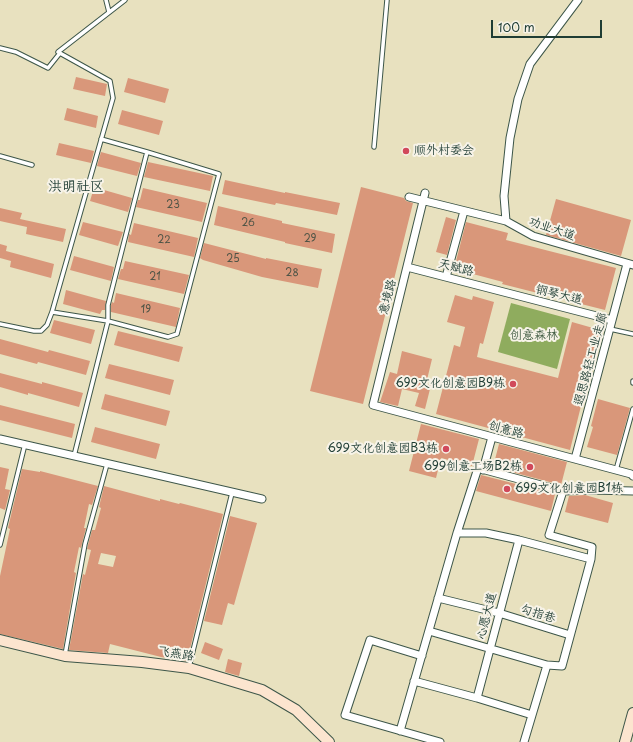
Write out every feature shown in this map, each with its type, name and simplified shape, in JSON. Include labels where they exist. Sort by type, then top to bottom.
[{"type":"street","points":[[506,221],[504,196],[510,138],[518,98],[530,64],[578,0]]},
{"type":"street","name":"意境路","points":[[373,406],[425,193]]},
{"type":"street","name":"功业大道","points":[[409,197],[506,221],[533,236],[630,265]]},
{"type":"street","points":[[446,277],[464,211]]},
{"type":"street","name":"遐思路轻工业走廊","points":[[576,459],[612,320],[630,265]]},
{"type":"street","name":"天赋路","points":[[407,267],[500,291]]},
{"type":"street","name":"钢琴大道","points":[[500,291],[612,320]]},
{"type":"street","name":"创意路","points":[[373,406],[576,459],[631,474],[633,476]]},
{"type":"street","points":[[483,470],[492,437]]},
{"type":"street","points":[[0,439],[262,499]]},
{"type":"street","points":[[400,731],[457,533],[478,468],[563,491],[633,491]]},
{"type":"street","points":[[429,631],[547,665],[562,666],[591,559],[592,547],[550,535],[563,491]]},
{"type":"street","points":[[457,533],[486,533],[591,559]]},
{"type":"street","name":"心愿大道","points":[[477,698],[519,540]]},
{"type":"street","name":"勾指巷","points":[[438,598],[570,635]]},
{"type":"street","name":"飞燕路","points":[[0,640],[65,656],[142,662],[189,668],[262,690],[296,710],[329,742]]},
{"type":"street","points":[[422,656],[370,640],[345,715],[440,742]]},
{"type":"street","points":[[524,742],[547,665]]},
{"type":"street","points":[[414,681],[532,715]]},
{"type":"street","points":[[625,742],[633,713]]},
{"type":"lane","points":[[106,0],[109,12]]},
{"type":"lane","points":[[0,48],[16,52],[48,68],[60,53],[58,52],[125,0]]},
{"type":"lane","points":[[374,147],[387,0]]},
{"type":"lane","points":[[0,324],[34,331],[41,331],[47,325],[113,98],[110,81],[60,53]]},
{"type":"lane","points":[[52,312],[108,321],[168,337],[177,334],[219,174],[101,139]]},
{"type":"lane","points":[[74,456],[108,321],[108,305],[147,152]]},
{"type":"lane","points":[[0,156],[32,165]]},
{"type":"lane","points":[[610,329],[633,334]]},
{"type":"lane","points":[[616,470],[633,409]]},
{"type":"lane","points":[[0,545],[25,444]]},
{"type":"lane","points":[[65,656],[85,544],[107,464]]},
{"type":"lane","points":[[189,668],[232,492]]},
{"type":"green space","name":"创意森林","points":[[511,303],[570,319],[557,369],[498,352]]},
{"type":"building","points":[[76,77],[107,84],[105,96],[73,89]]},
{"type":"building","points":[[128,78],[169,89],[165,103],[124,92]]},
{"type":"building","points":[[67,108],[98,116],[96,128],[64,120]]},
{"type":"building","points":[[122,110],[163,121],[159,135],[118,124]]},
{"type":"building","points":[[59,143],[94,151],[91,163],[56,155]]},
{"type":"building","points":[[101,152],[141,163],[137,176],[97,166]]},
{"type":"building","points":[[148,162],[213,176],[210,191],[144,177]]},
{"type":"building","points":[[225,180],[340,203],[337,215],[276,203],[275,205],[222,194]]},
{"type":"building","points":[[361,187],[404,198],[406,201],[413,203],[363,404],[310,391]]},
{"type":"building","points":[[97,188],[132,198],[128,212],[90,201],[93,191],[96,192]]},
{"type":"building","points":[[143,188],[207,203],[202,222],[136,207],[138,200],[140,200]]},
{"type":"building","points":[[556,199],[631,220],[621,256],[546,235]]},
{"type":"building","points":[[218,206],[282,221],[282,223],[335,234],[332,253],[214,225]]},
{"type":"building","points":[[0,208],[22,213],[20,219],[66,229],[63,242],[26,234],[27,227],[0,221]]},
{"type":"building","points":[[446,217],[456,220],[447,255],[436,252]]},
{"type":"building","points":[[83,222],[123,232],[118,246],[79,235]]},
{"type":"building","points":[[466,222],[508,233],[506,240],[616,268],[605,310],[502,284],[503,282],[454,269]]},
{"type":"building","points":[[134,223],[198,238],[194,257],[128,242],[129,234],[131,235]]},
{"type":"building","points":[[204,243],[266,259],[322,269],[318,288],[262,277],[203,260],[200,258]]},
{"type":"building","points":[[0,244],[7,246],[6,251],[54,264],[51,278],[10,267],[11,261],[0,258]]},
{"type":"building","points":[[74,256],[114,267],[111,281],[70,270]]},
{"type":"building","points":[[125,261],[189,275],[184,294],[118,279]]},
{"type":"building","points":[[66,290],[106,301],[105,310],[102,310],[100,314],[63,304]]},
{"type":"building","points":[[116,293],[180,308],[176,327],[111,312],[111,305],[112,302],[114,303]]},
{"type":"building","points":[[455,295],[472,300],[473,296],[494,302],[483,344],[480,343],[477,357],[558,378],[572,322],[600,330],[570,450],[436,414],[454,345],[460,347],[465,327],[447,322]]},
{"type":"building","points":[[54,320],[95,330],[91,344],[50,333]]},
{"type":"building","points":[[118,331],[183,347],[179,362],[114,345]]},
{"type":"building","points":[[0,339],[48,352],[49,350],[90,361],[86,375],[38,362],[37,364],[0,354]]},
{"type":"building","points":[[402,351],[432,359],[426,384],[431,385],[425,409],[415,406],[419,393],[402,389],[398,406],[380,402],[390,372],[397,374]]},
{"type":"building","points":[[109,364],[174,380],[170,395],[105,378]]},
{"type":"building","points":[[0,373],[83,393],[79,407],[0,387]]},
{"type":"building","points":[[105,394],[170,411],[166,426],[101,409]]},
{"type":"building","points":[[598,399],[630,408],[617,455],[587,447],[593,427],[591,426]]},
{"type":"building","points":[[0,405],[75,424],[72,438],[0,420]]},
{"type":"building","name":"699文化创意园B3栋","points":[[421,424],[479,439],[472,466],[441,458],[436,478],[409,471]]},
{"type":"building","points":[[95,427],[160,444],[156,459],[91,442]]},
{"type":"building","name":"699创意工场B2栋","points":[[499,444],[567,462],[561,485],[493,467]]},
{"type":"building","points":[[0,467],[9,469],[5,489],[10,490],[5,510],[0,508]]},
{"type":"building","points":[[22,469],[40,471],[98,486],[92,505],[89,504],[84,528],[86,528],[81,548],[79,547],[63,649],[0,634],[0,576],[10,529],[8,528]]},
{"type":"building","name":"699文化创意园B1栋","points":[[481,475],[555,494],[551,511],[476,491]]},
{"type":"building","points":[[104,486],[160,501],[160,499],[180,503],[223,514],[187,661],[161,657],[110,644],[108,653],[69,650],[83,574],[85,575],[91,550],[87,549],[92,530],[95,530],[101,508],[99,507]],"holes":[[[101,553],[116,556],[113,567],[98,564]]]},
{"type":"building","points":[[585,495],[613,503],[608,523],[565,512],[569,496]]},
{"type":"building","points":[[230,516],[257,523],[234,605],[228,603],[222,625],[204,621]]},
{"type":"building","points":[[205,642],[223,649],[219,660],[201,653]]},
{"type":"building","points":[[228,659],[242,663],[239,676],[225,672]]},
{"type":"place","name":"顺外村委会","points":[[406,151]]},
{"type":"place","name":"699文化创意园B9栋","points":[[513,384]]},
{"type":"place","name":"699文化创意园B3栋","points":[[446,449]]},
{"type":"place","name":"699创意工场B2栋","points":[[530,467]]},
{"type":"place","name":"699文化创意园B1栋","points":[[507,489]]},
{"type":"district","name":"洪明社区","points":[[76,187]]}]
